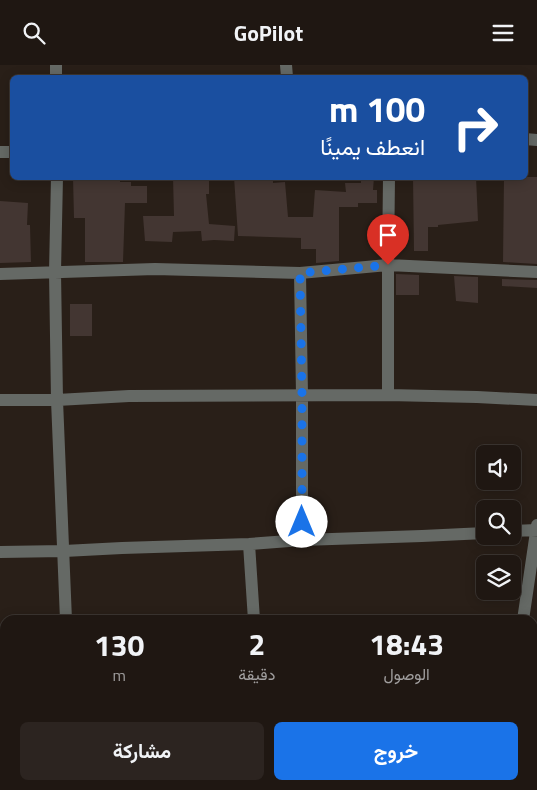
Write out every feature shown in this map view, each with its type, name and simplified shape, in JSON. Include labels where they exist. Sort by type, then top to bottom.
[{"type":"street","points":[[58,180],[55,272],[57,400],[66,615]]},
{"type":"street","points":[[388,395],[390,180]]},
{"type":"street","points":[[0,274],[155,269],[300,273],[388,265],[537,272]]},
{"type":"street","points":[[300,273],[302,540]]},
{"type":"street","points":[[0,400],[57,400],[128,396],[388,395],[537,400]]},
{"type":"street","points":[[521,530],[537,528],[524,615]]},
{"type":"street","points":[[0,551],[64,551],[476,533]]},
{"type":"street","points":[[249,544],[254,615]]},
{"type":"building","points":[[528,177],[537,177],[537,264],[503,262],[504,180],[528,180]]},
{"type":"building","points":[[73,180],[120,180],[120,182],[131,182],[131,186],[147,186],[147,203],[125,203],[123,262],[85,262],[85,218],[74,218]]},
{"type":"building","points":[[173,180],[209,180],[209,194],[206,194],[209,224],[235,226],[234,241],[202,241],[201,231],[173,232],[172,242],[145,241],[143,216],[174,216]]},
{"type":"building","points":[[234,180],[273,180],[273,183],[285,182],[288,217],[313,217],[315,190],[346,192],[345,183],[361,183],[361,180],[374,180],[373,190],[377,190],[377,203],[358,203],[358,207],[339,207],[339,261],[316,263],[316,249],[301,249],[301,238],[238,236]]},
{"type":"building","points":[[413,180],[476,180],[478,221],[428,227],[428,251],[414,251]]},
{"type":"building","points":[[0,201],[28,203],[27,225],[30,225],[31,262],[0,263]]},
{"type":"building","points":[[396,274],[419,275],[419,295],[396,295]]},
{"type":"building","points":[[454,276],[478,277],[478,303],[456,301]]},
{"type":"building","points":[[502,279],[537,280],[537,288],[502,286]]},
{"type":"building","points":[[70,304],[92,304],[92,336],[70,336]]},
{"type":"route","points":[[302,522],[300,273],[388,265]]}]
